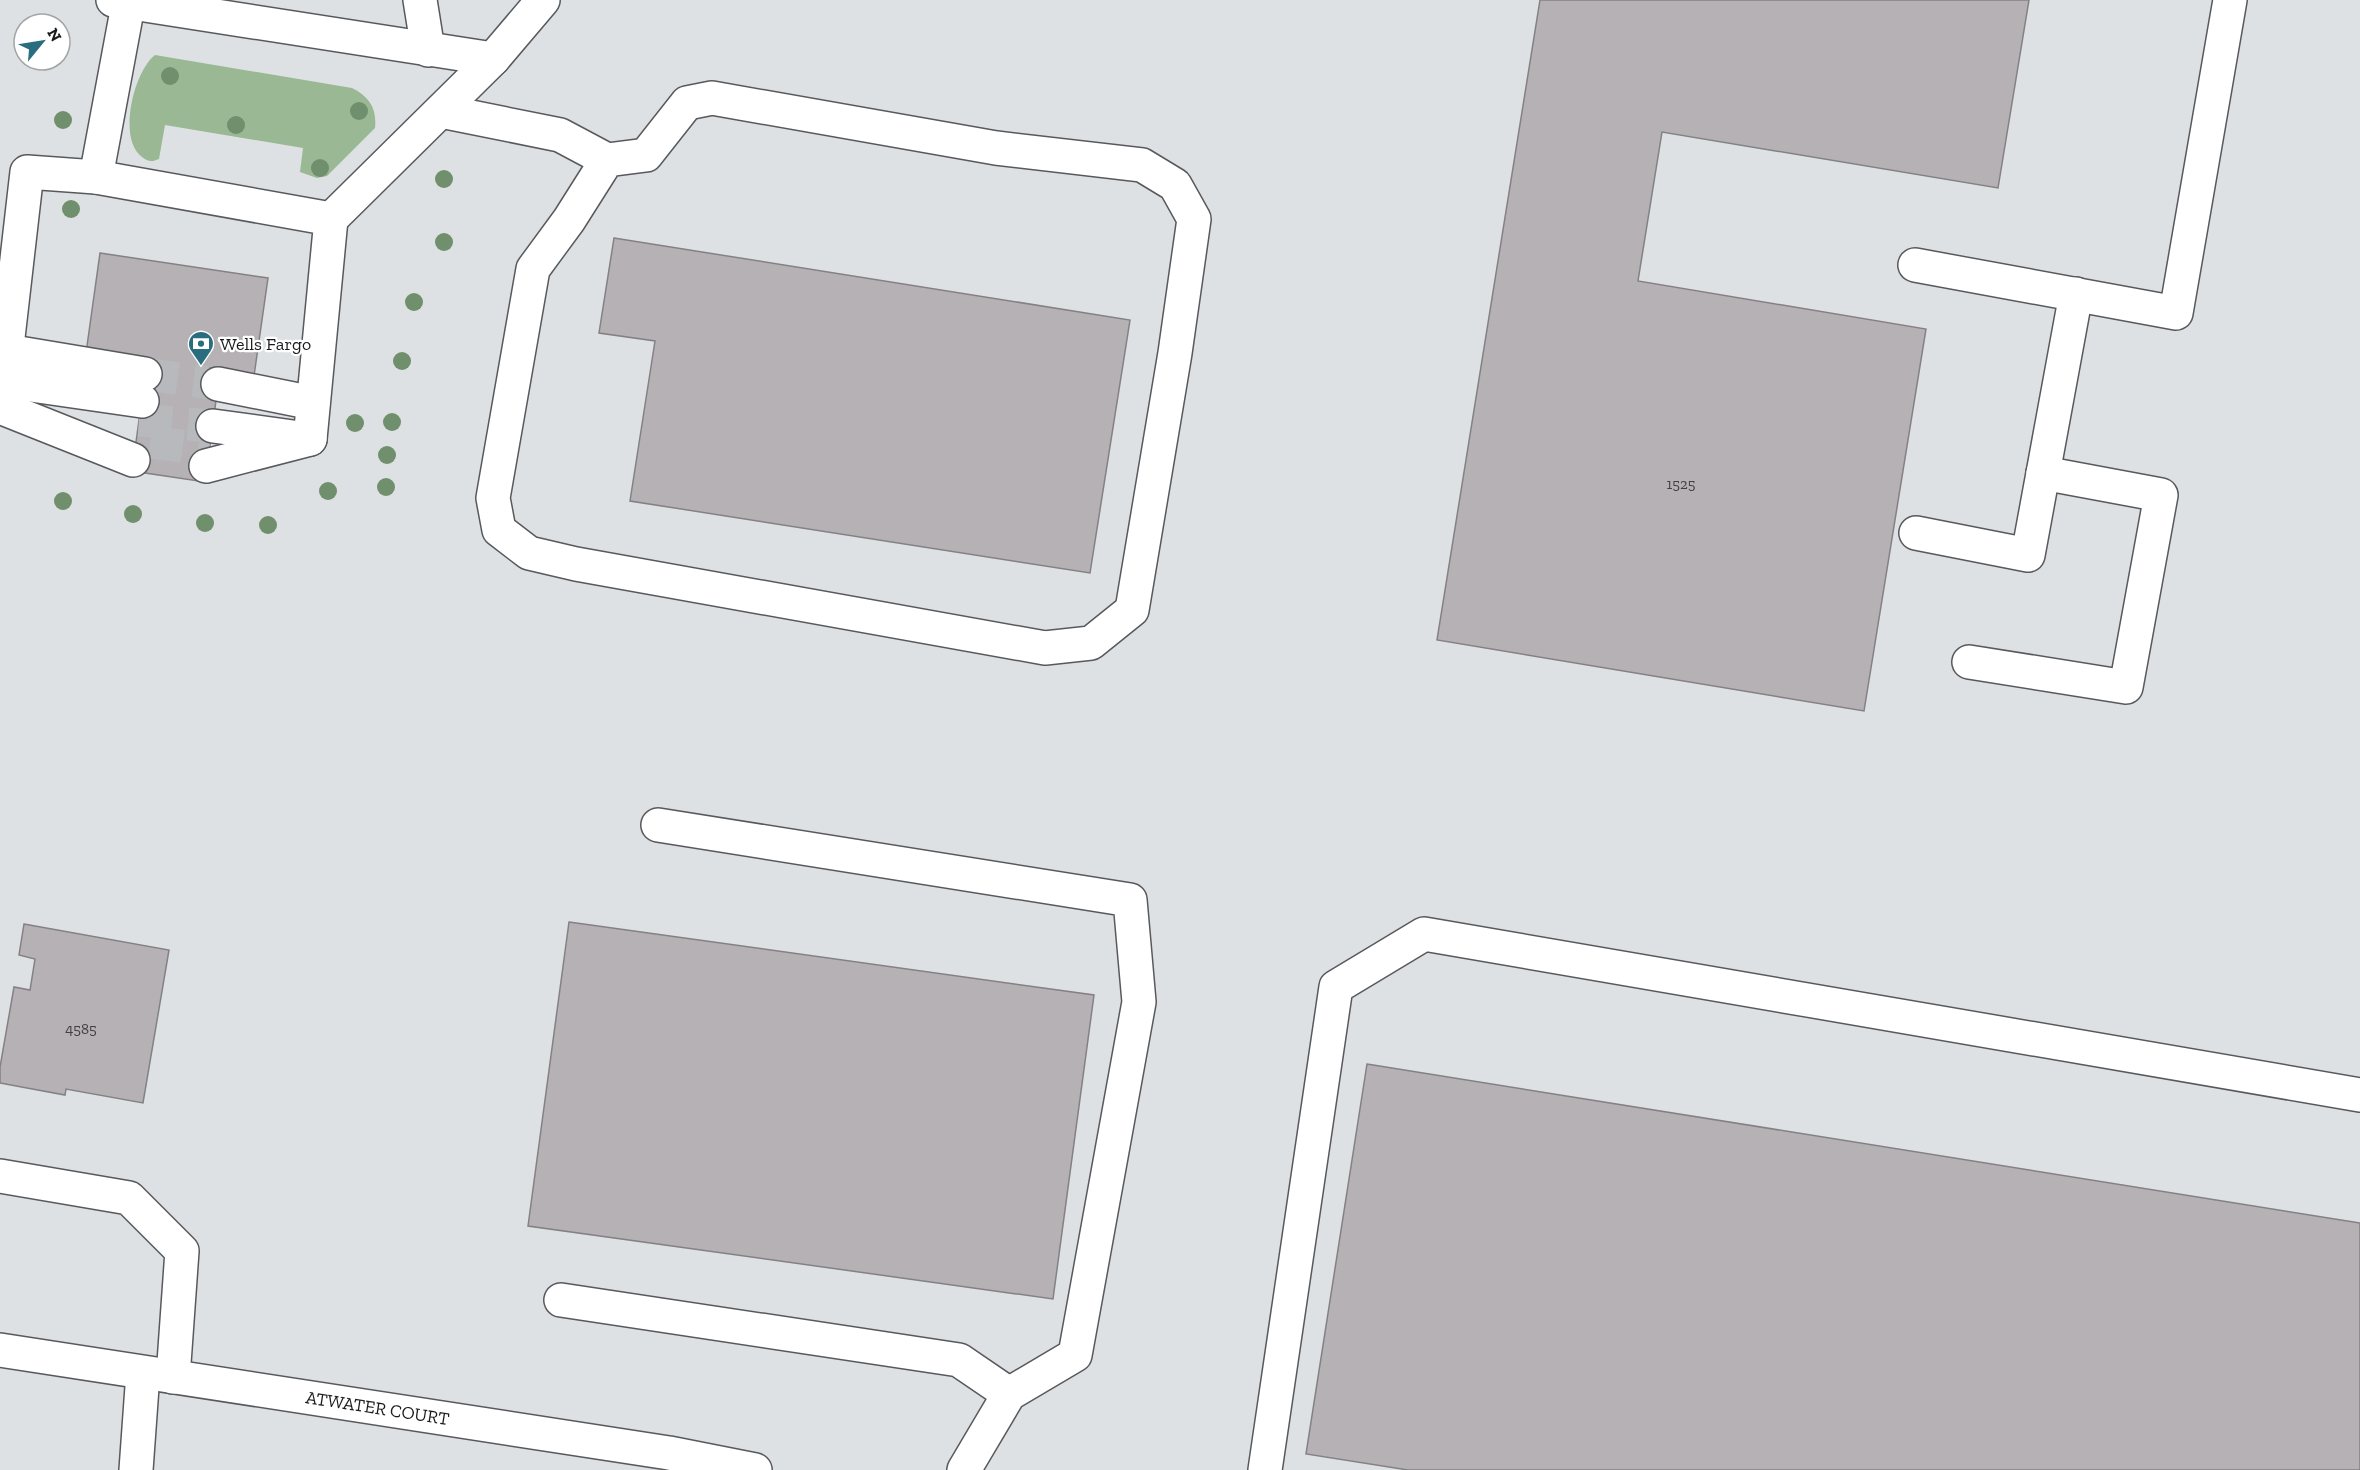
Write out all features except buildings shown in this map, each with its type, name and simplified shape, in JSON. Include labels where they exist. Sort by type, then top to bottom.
[{"type":"street","points":[[420,0],[428,50]]},
{"type":"street","points":[[212,427],[311,420],[331,219],[493,59],[543,0]]},
{"type":"street","points":[[1916,265],[2176,313],[2230,0]]},
{"type":"street","points":[[96,177],[123,1],[493,59]]},
{"type":"street","points":[[441,111],[560,135],[607,160],[646,155],[687,103],[712,98],[996,148],[1142,165],[1175,185],[1194,219],[1175,354],[1132,610],[1091,643],[1046,648],[576,564],[529,553],[499,530],[493,498],[533,269],[607,160]]},
{"type":"street","points":[[3,380],[27,172],[96,177],[331,219]]},
{"type":"street","points":[[1916,533],[2028,555],[2076,294]]},
{"type":"street","points":[[3,380],[139,419],[3,380]]},
{"type":"street","points":[[1969,662],[2126,687],[2161,495],[2043,473]]},
{"type":"street","points":[[658,825],[1130,900],[1139,1002],[1075,1355],[1009,1394],[964,1470]]},
{"type":"street","points":[[1265,1470],[1336,987],[1424,934],[2360,1095]]},
{"type":"street","points":[[0,1176],[129,1198],[182,1251],[158,1375],[136,1470]]},
{"type":"street","points":[[561,1300],[959,1360],[1009,1394]]},
{"type":"street","name":"ATWATER COURT","points":[[0,1350],[669,1453],[755,1470]]},
{"type":"green space","points":[[155,55],[352,88],[371,104],[375,115],[375,128],[327,176],[317,178],[300,172],[303,148],[165,125],[159,159],[148,161],[135,148],[131,136],[131,105],[141,75],[147,63]]},
{"type":"tunnel","points":[[145,374],[218,384]]},
{"type":"tunnel","points":[[139,420],[213,426]]},
{"type":"tunnel","points":[[150,442],[209,450]]},
{"type":"place","name":"Wells Fargo","points":[[201,367]]}]
